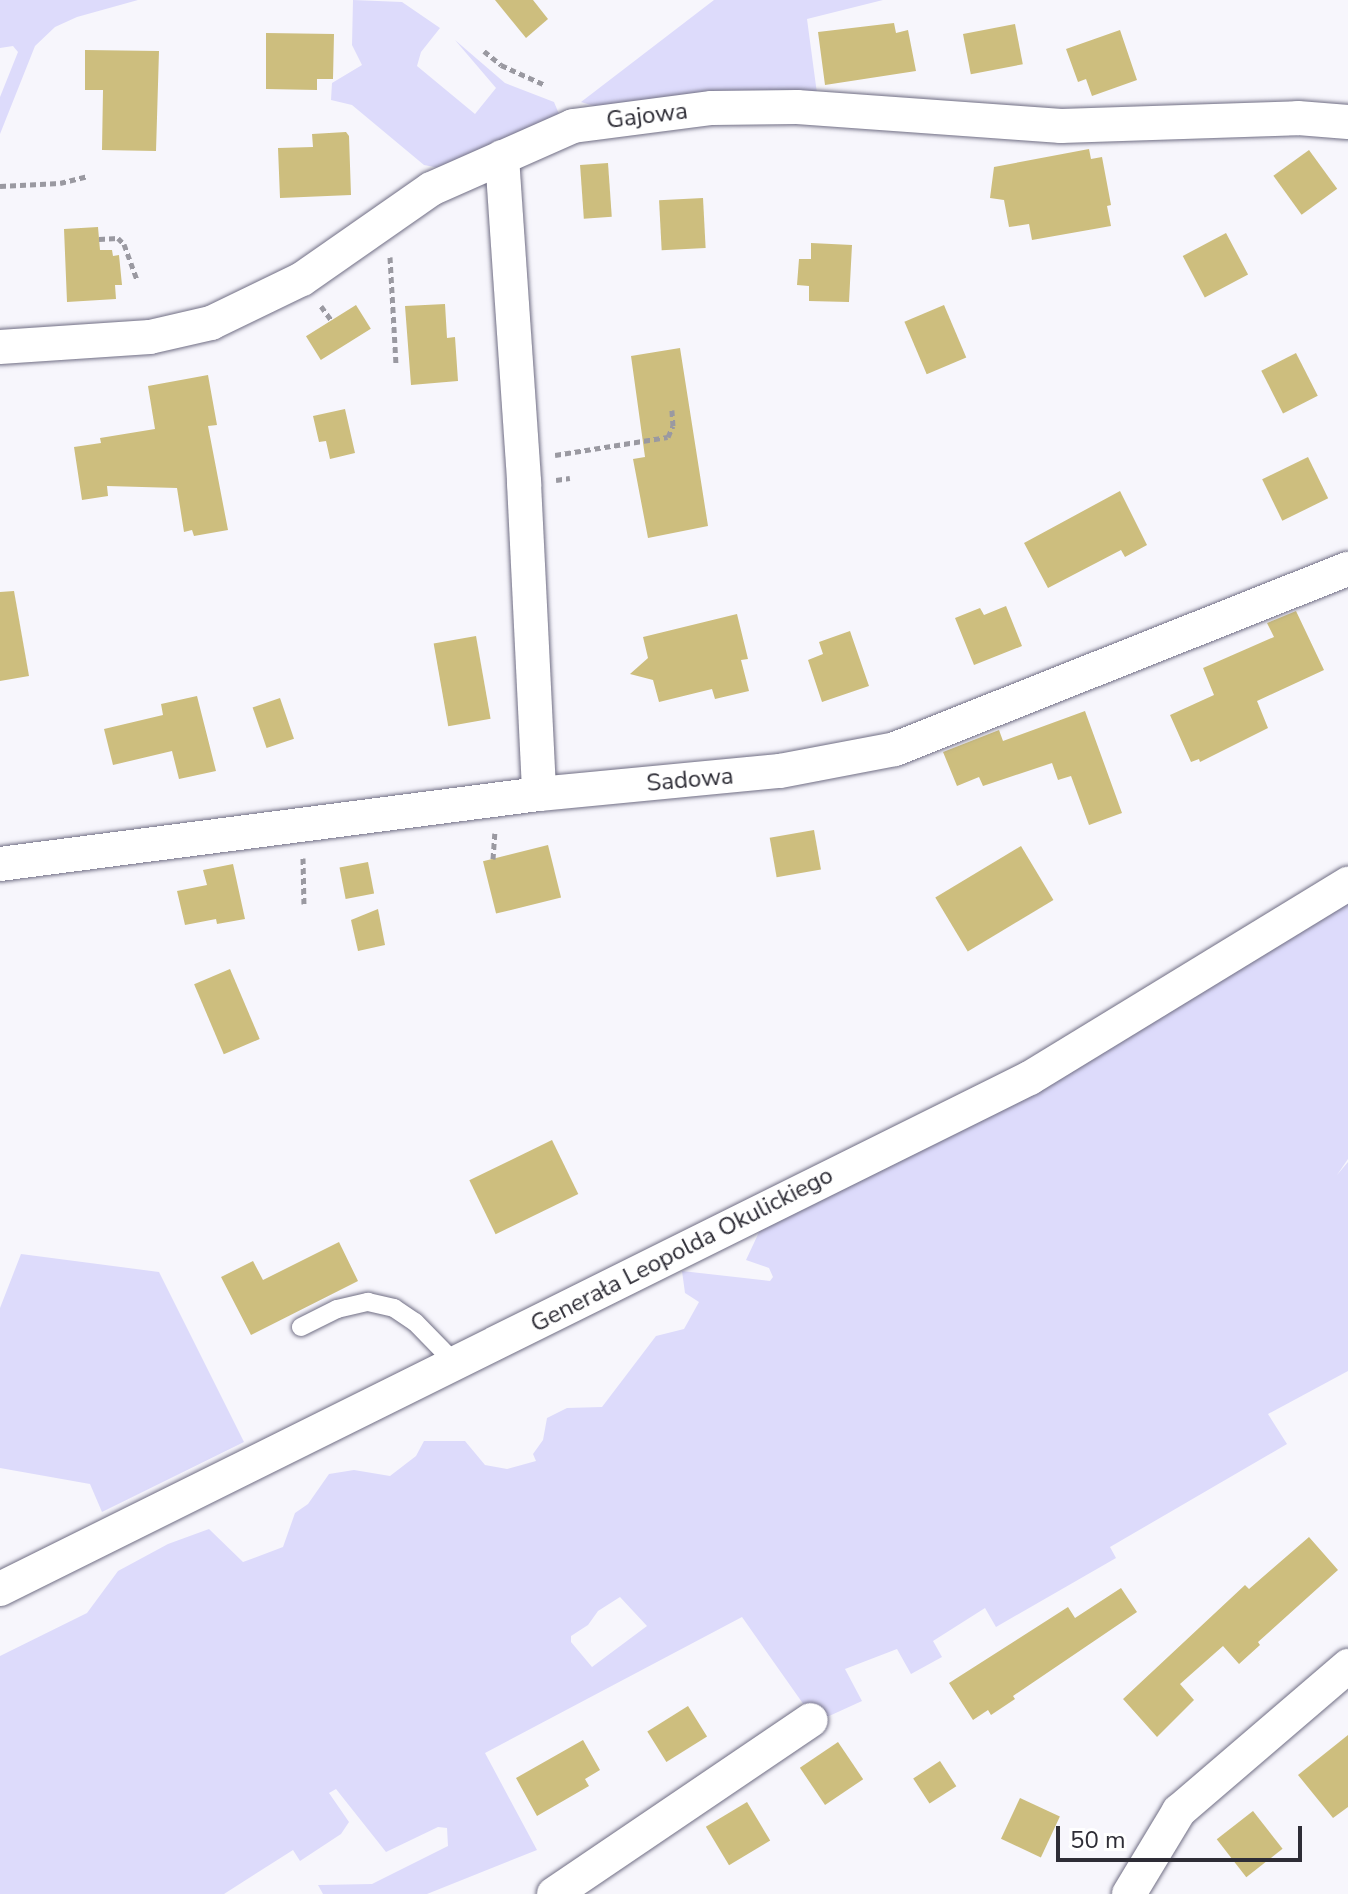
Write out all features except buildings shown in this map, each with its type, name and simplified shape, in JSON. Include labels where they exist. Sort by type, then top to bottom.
[{"type":"street","name":"Gajowa","points":[[0,347],[150,337],[211,323],[302,279],[389,216],[450,178],[573,126],[712,108],[797,107],[1061,126],[1298,118],[1348,122]]},
{"type":"street","points":[[502,157],[524,483],[539,794]]},
{"type":"street","name":"Sadowa","points":[[0,864],[151,851],[539,794],[780,771],[895,749],[1348,569]]},
{"type":"street","name":"Generała Leopolda Okulickiego","points":[[0,1589],[456,1364],[802,1188],[1030,1078],[1348,884]]},
{"type":"street","points":[[1129,1894],[1179,1811],[1348,1666]]},
{"type":"street","points":[[554,1894],[811,1720]]},
{"type":"lane","points":[[301,1327],[337,1309],[368,1302],[394,1308],[415,1322],[456,1364]]},
{"type":"path","points":[[484,51],[501,65],[545,85]]},
{"type":"path","points":[[0,186],[60,183],[88,176]]},
{"type":"path","points":[[389,216],[396,365]]},
{"type":"path","points":[[99,239],[118,238],[124,244],[137,279]]},
{"type":"path","points":[[568,453],[668,437],[673,426],[672,410]]},
{"type":"path","points":[[493,859],[495,831]]},
{"type":"path","points":[[303,853],[304,904]]},
{"type":"shaded area","points":[[0,0],[138,0],[77,17],[55,27],[35,46],[0,134],[0,97],[18,52],[13,46],[0,48]]},
{"type":"shaded area","points":[[353,0],[402,2],[440,28],[421,52],[417,66],[475,114],[496,88],[455,40],[505,83],[554,102],[559,114],[444,169],[424,165],[352,105],[331,100],[332,83],[362,65],[352,45]]},
{"type":"shaded area","points":[[714,0],[883,0],[807,19],[818,101],[614,112],[581,102]]},
{"type":"shaded area","points":[[1348,894],[1348,1159],[1337,1175],[1348,1162],[1348,1371],[1268,1414],[1287,1444],[1110,1547],[1116,1558],[996,1627],[985,1608],[933,1641],[942,1657],[911,1674],[897,1649],[845,1669],[862,1701],[816,1722],[742,1617],[485,1753],[537,1850],[427,1894],[323,1894],[318,1885],[372,1884],[448,1846],[447,1828],[438,1827],[386,1852],[336,1789],[329,1793],[349,1822],[341,1834],[300,1861],[293,1850],[224,1894],[0,1894],[0,1656],[87,1613],[118,1571],[168,1544],[209,1529],[243,1562],[283,1547],[295,1513],[308,1504],[329,1474],[354,1470],[390,1476],[416,1456],[424,1441],[465,1441],[485,1465],[507,1469],[536,1461],[533,1454],[543,1440],[547,1418],[567,1408],[602,1407],[656,1336],[684,1329],[699,1302],[685,1293],[682,1271],[770,1281],[773,1277],[769,1268],[746,1260],[767,1215]],"holes":[[[620,1597],[647,1626],[592,1667],[571,1642],[571,1636],[588,1625],[598,1611]]]},
{"type":"shaded area","points":[[21,1254],[159,1272],[244,1442],[102,1512],[90,1484],[0,1468],[0,1308]]}]
